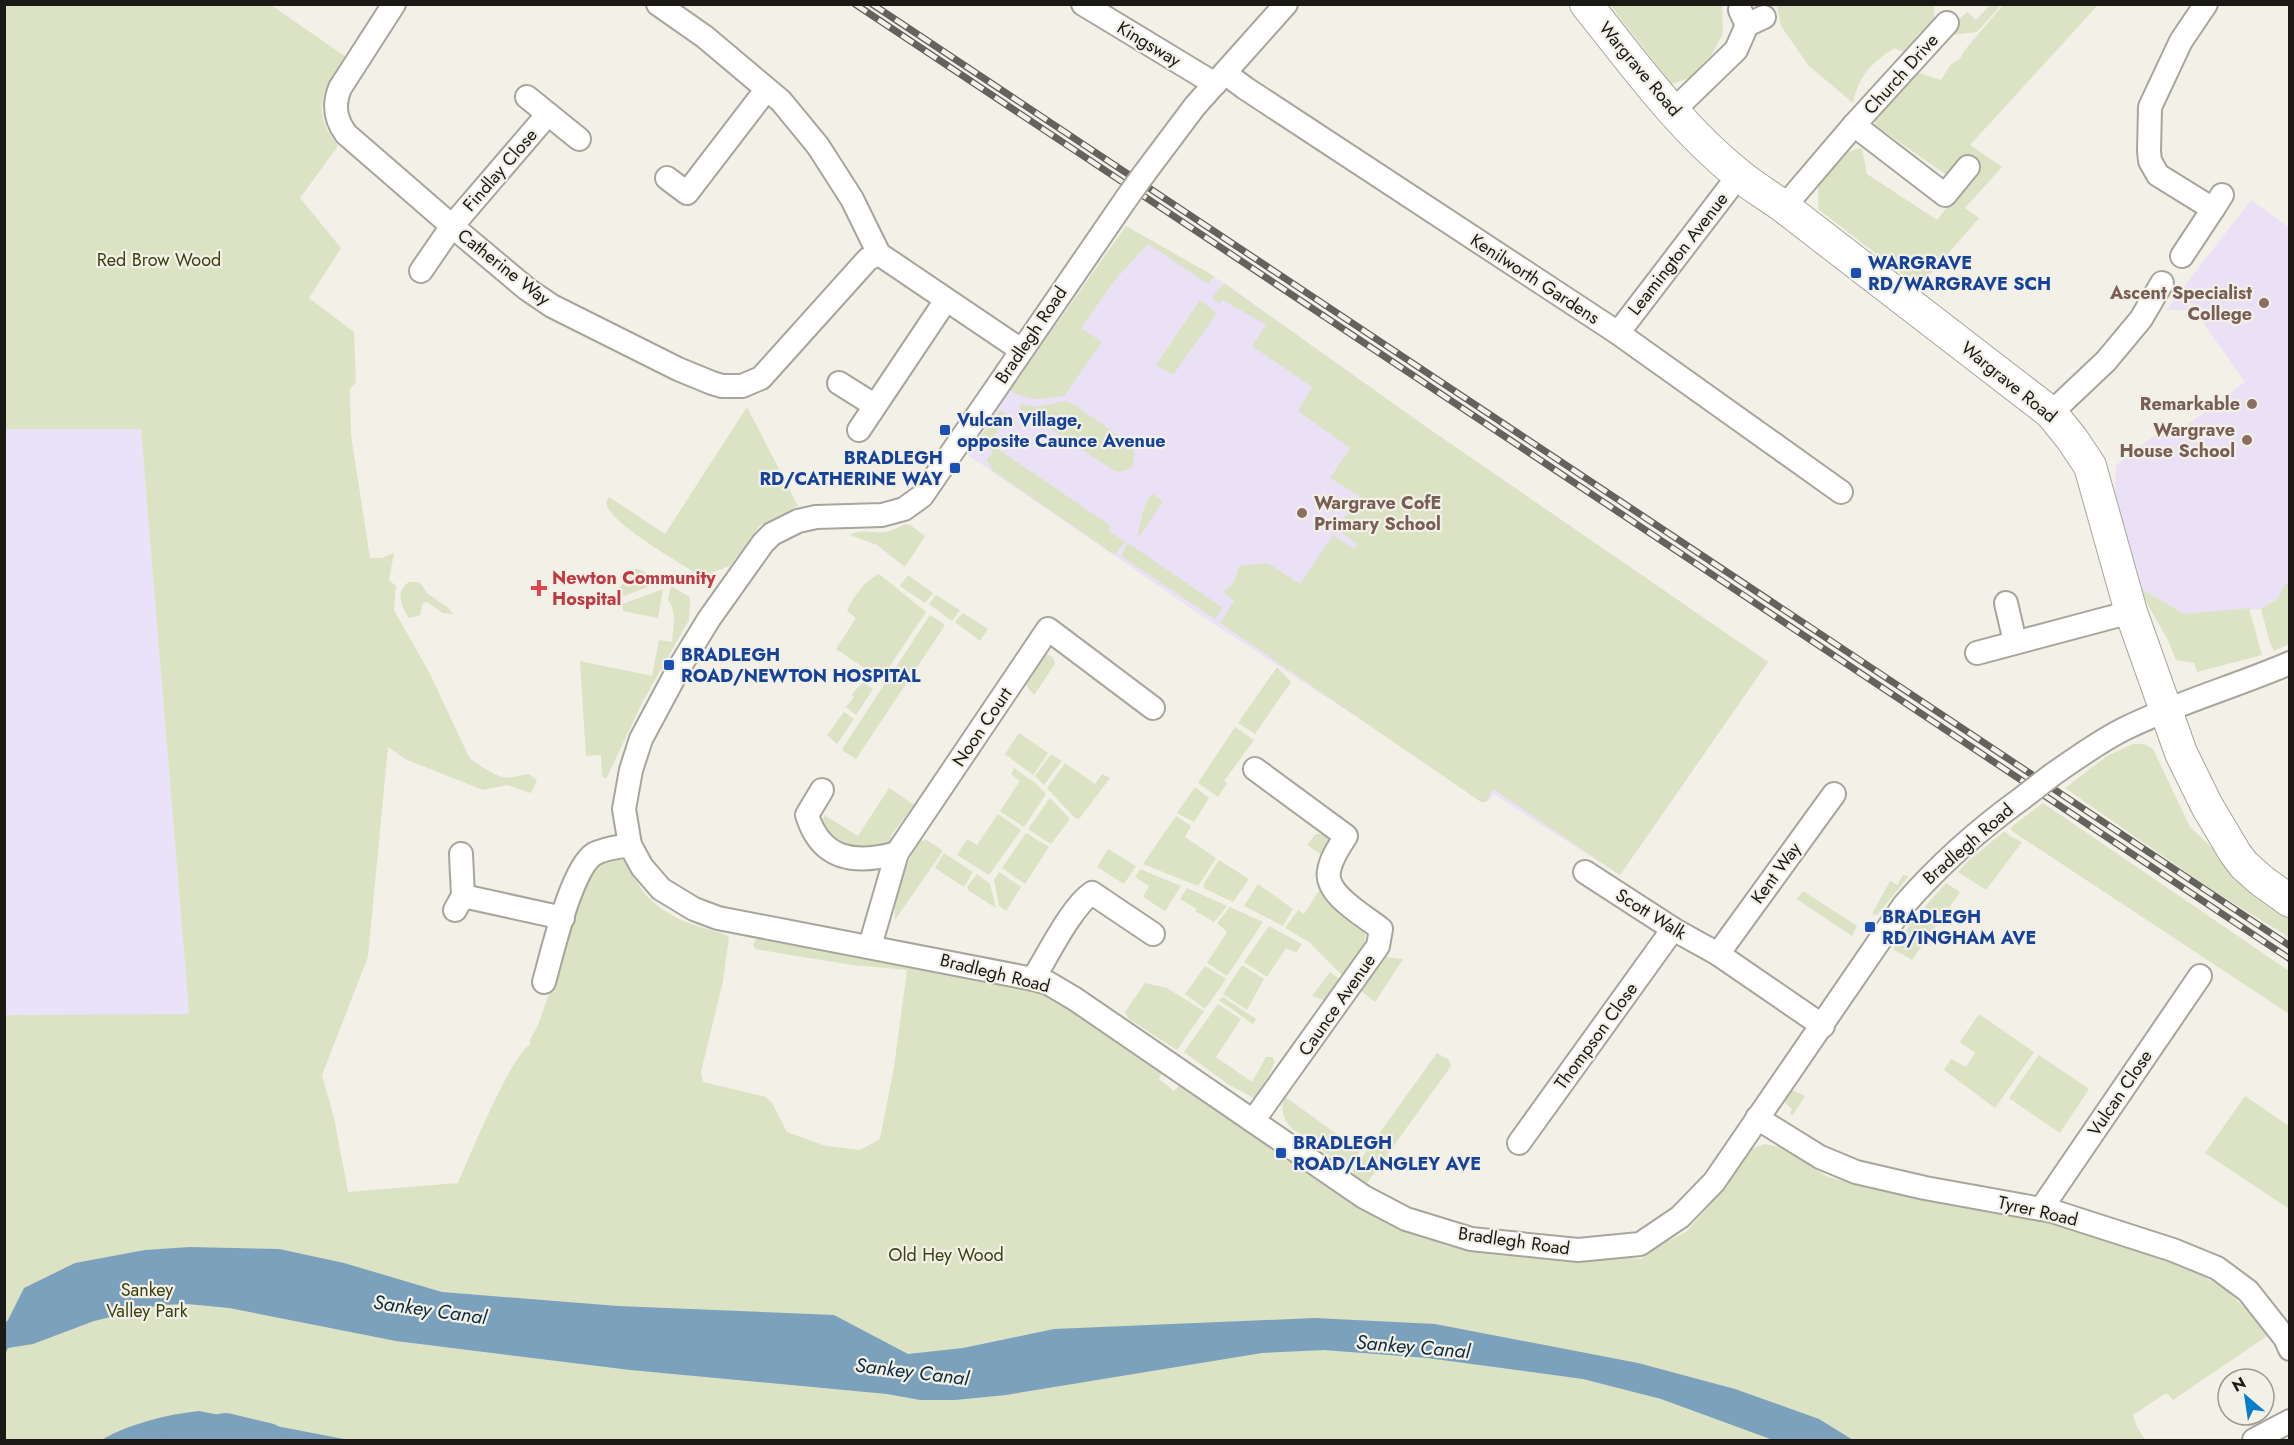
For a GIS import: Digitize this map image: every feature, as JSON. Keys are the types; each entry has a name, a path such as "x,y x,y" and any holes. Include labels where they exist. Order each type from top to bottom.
{"street":[{"name":"Catherine Way","path":"394,4 340,88 336,99 337,117 346,134 527,289 552,306 678,369 712,383 733,387 742,386 761,378 868,259 879,254"},
{"path":"657,4 705,37 781,101 818,146 852,199 879,254 1021,350"},
{"name":"Kingsway","path":"1083,4 1220,79"},
{"name":"Bradlegh Road","path":"1286,4 1176,129 1021,350 930,486 913,504 904,509 882,515 826,516 798,521 780,530 763,543 709,619 679,668 641,739 631,770 624,809 630,845 642,867 661,889 694,909 718,918 870,946 1048,983 1075,999 1364,1197 1406,1219 1471,1239 1578,1250 1640,1244 1680,1216 1714,1182 1904,905 1925,881 1959,849 2052,775 2105,739 2164,711 2289,663"},
{"name":"Wargrave Road","path":"1586,4 1673,111 1703,143 1739,175 1784,207 2051,413 2072,439 2090,466 2131,612 2164,711 2186,764 2206,806 2244,865 2289,901"},
{"path":"2182,256 2217,202 2158,175 2150,161 2150,107 2181,41 2206,4"},
{"path":"1673,111 1736,50 1750,17"},
{"name":"Church Drive","path":"1784,207 1854,125 1947,23"},
{"name":"Kenilworth Gardens","path":"1220,79 1245,88 1618,333 1841,492"},
{"path":"667,178 687,193 766,90"},
{"name":"Findlay Close","path":"527,97 579,139"},
{"name":"Findlay Close","path":"421,271 452,226 548,114"},
{"name":"Church Drive","path":"1854,125 1946,195 1968,167"},
{"name":"Leamington Avenue","path":"1618,333 1739,175"},
{"path":"2051,413 2106,361 2140,319 2162,283"},
{"path":"859,430 946,300"},
{"path":"839,383 874,405"},
{"path":"2006,603 2015,642"},
{"path":"1977,653 2131,612"},
{"name":"Noon Court","path":"870,946 897,853 1048,629 1153,708"},
{"name":"Caunce Avenue","path":"1254,1121 1378,946 1381,929 1338,896 1330,885 1328,873 1332,859 1346,836 1255,770"},
{"path":"822,790 807,815 812,831 822,845 837,854 855,858 882,857 897,853"},
{"name":"Kent Way","path":"1718,954 1834,794"},
{"path":"544,982 581,868 592,855 604,849 630,845"},
{"path":"461,854 459,903 563,918"},
{"name":"Scott Walk","path":"1585,872 1673,929 1718,954 1823,1026"},
{"path":"1033,979 1065,926 1092,893 1153,934"},
{"name":"Thompson Close","path":"1519,1143 1673,929"},
{"name":"Vulcan Close","path":"2041,1209 2200,976"},
{"name":"Tyrer Road","path":"1757,1118 1820,1157 1856,1172 1925,1188 2041,1209 2173,1250 2217,1268 2248,1291 2288,1341"},
{"path":"2254,1440 2289,1421"}],"shaded area":[{"name":"Remarkable","path":"2251,200 2289,227 2289,581 2282,588 2279,598 2261,609 2184,614 2137,586 2114,508 2116,465 2167,426 2183,428 2245,382 2194,310 2166,310"},
{"name":"Wargrave CofE Primary School","path":"1126,226 1224,283 1422,424 1768,662 1620,875 1493,794 1488,802 1217,626 968,455 1005,397"},
{"path":"5,429 141,429 189,1014 5,1015"}],"green space":[{"path":"5,5 271,5 346,57 331,79 322,100 324,122 338,146 300,198 341,248 309,298 354,332 356,382 350,389 351,435 370,558 382,558 394,553 389,580 396,586 394,610 430,674 469,757 480,766 500,776 509,778 529,774 537,780 531,793 507,785 483,790 405,759 388,747 368,957 322,1075 334,1118 348,1192 458,1183 502,1085 522,1052 530,1045 593,869 599,864 618,859 625,862 646,895 664,910 682,920 729,937 723,981 701,1072 703,1082 766,1097 772,1103 787,1132 826,1146 860,1150 880,1139 894,1067 907,970 852,965 755,949 753,944 759,936 1038,991 1051,996 1163,1069 1159,1079 1174,1091 1180,1084 1402,1228 1433,1241 1642,1259 1648,1251 1686,1232 1722,1191 1751,1149 1765,1144 1782,1148 1828,1177 1902,1195 2066,1227 2132,1247 2205,1277 2225,1289 2256,1319 2267,1336 2221,1367 2216,1367 2216,1371 2173,1400 2168,1394 2163,1395 2133,1415 2145,1440 5,1440 4,1015 189,1014 141,429 5,429"},
{"path":"1610,5 1722,5 1723,34 1711,55 1689,78 1672,84"},
{"path":"1777,5 1934,5 1934,26 1926,35 1920,32 1916,37 1920,41 1909,54 1894,48 1879,59 1867,71 1853,103 1808,65 1781,26"},
{"path":"1990,5 2001,5 1977,32 1942,36 1967,12 1976,20"},
{"path":"2003,5 2098,5 1970,145 2002,167 1965,208 1979,218 1919,287 1818,209 1820,179 1827,169 1844,154 1862,149 1867,174 1937,220 1980,165 1966,157 1945,174 1875,125 1876,115 1916,72 1941,80 1951,64 1960,59 1964,51"},
{"path":"1126,226 1214,276 1208,284 1148,244 1115,280 1081,328 1102,342 1064,396 1030,398 1010,390"},
{"name":"Wargrave CofE Primary School","path":"1224,283 1422,424 1768,662 1620,875 1493,789 1486,802 1481,802 1220,623 1234,601 1222,591 1232,584 1239,566 1268,563 1300,584 1333,535 1354,549 1357,544 1337,529 1359,496 1330,478 1350,448 1298,411 1312,387 1252,346 1266,325 1223,300 1219,304 1212,298"},
{"path":"1200,300 1217,313 1173,375 1156,365"},
{"path":"1065,401 1075,405 1130,444 1134,456 1131,468 1120,472 1113,470 1019,408 1022,404 1036,407"},
{"path":"747,407 798,506 759,526 730,566 708,574 707,580 636,535 612,514 606,502 609,497 665,534"},
{"path":"1000,410 1017,422 1010,422 1000,427 989,443 1111,526 1108,530 1125,542 1115,555 992,470 987,459 993,452 978,440"},
{"path":"1153,494 1163,501 1140,536 1137,535 1144,508"},
{"path":"905,524 925,536 905,567 877,545 850,535 858,532 893,530"},
{"path":"1128,543 1223,608 1215,619 1121,556"},
{"path":"636,568 663,581 624,596 619,588"},
{"path":"879,574 926,612 881,679 836,649 856,618 847,611 853,600 864,585"},
{"path":"908,575 933,593 925,603 900,586"},
{"path":"2289,581 2289,644 2274,651 2261,609 2279,598 2282,588"},
{"path":"409,582 421,584 427,593 453,614 443,613 427,602 423,603 420,615 409,618 402,604 401,594"},
{"path":"671,586 690,597 689,620 643,701 606,779 602,776 601,755 586,756 580,661 652,676 659,640 672,642 673,609 668,600"},
{"path":"2137,586 2184,614 2249,608 2262,655 2197,672 2194,663 2176,660 2168,640"},
{"path":"663,589 658,618 623,611 622,604"},
{"path":"936,595 960,610 952,621 929,604"},
{"path":"963,613 988,629 980,641 955,622"},
{"path":"930,615 945,625 856,759 842,750 844,746"},
{"path":"1046,654 1053,657 1055,664 1034,695 1025,680"},
{"path":"1277,667 1291,682 1255,734 1238,723"},
{"path":"863,682 873,689 856,715 846,707 854,697 852,694"},
{"path":"844,712 854,719 837,744 827,735"},
{"path":"1235,727 1254,740 1224,781 1227,783 1218,797 1198,783"},
{"path":"1019,733 1048,753 1033,775 1005,754"},
{"path":"2133,744 2144,744 2153,749 2190,827 2251,885 2289,917 2289,937 2212,890 2065,788 2107,756"},
{"path":"1051,754 1062,761 1044,785 1035,776"},
{"path":"1065,763 1095,784 1102,774 1110,778 1079,819 1075,818 1047,788"},
{"path":"1014,768 1046,794 1024,827 1000,811 1020,781 1011,774"},
{"path":"1195,787 1209,798 1194,822 1177,813"},
{"path":"889,788 914,805 890,837 894,840 875,848 858,849 842,844 825,834 822,822 824,815 858,836"},
{"path":"1050,798 1070,819 1051,844 1028,829"},
{"path":"2043,803 2289,971 2289,1014 2012,831 2010,828"},
{"path":"998,814 1021,830 989,875 957,855 967,839 977,845"},
{"path":"1176,816 1191,826 1185,837 1216,858 1198,886 1143,864"},
{"path":"2005,831 2022,842 1986,890 1958,872 1968,861"},
{"path":"1026,833 1049,847 1025,884 1002,868"},
{"path":"1316,834 1327,834 1331,839 1326,858 1307,845"},
{"path":"925,839 942,852 895,920 898,888 915,849 921,840"},
{"path":"1108,849 1136,866 1124,884 1097,867"},
{"path":"944,853 973,872 964,887 935,868"},
{"path":"1219,860 1249,879 1233,902 1205,889 1203,885"},
{"path":"1140,869 1181,886 1165,911 1143,897 1149,886 1135,877"},
{"path":"999,872 1021,887 1006,911 999,906 994,880"},
{"path":"977,874 990,884 996,908 968,890 967,887"},
{"path":"1903,875 1909,876 1877,915 1872,914 1890,881 1897,885"},
{"path":"1946,883 1960,892 1912,960 1893,949 1915,918"},
{"path":"1258,884 1293,909 1283,926 1244,906"},
{"path":"1187,888 1227,906 1214,922 1180,899"},
{"path":"1324,891 1365,934 1362,952 1343,976 1309,942 1285,928 1298,910 1304,914 1318,892"},
{"path":"1803,891 1857,926 1852,936 1798,900 1797,898"},
{"path":"1230,907 1263,922 1227,976 1207,963 1227,932 1217,923"},
{"path":"1269,926 1302,944 1296,953 1286,948 1267,977 1244,962"},
{"path":"1386,957 1403,959 1375,1002 1360,990 1381,960"},
{"path":"1242,965 1264,979 1247,1010 1223,994"},
{"path":"1205,966 1226,979 1205,1009 1185,994"},
{"path":"1330,972 1342,981 1326,1001 1312,996"},
{"path":"1145,983 1167,988 1204,1011 1177,1050 1129,1019 1125,1012"},
{"path":"1223,997 1256,1019 1253,1024 1219,1000"},
{"path":"1218,1004 1241,1019 1216,1057 1252,1082 1266,1057 1272,1057 1275,1061 1254,1098 1229,1085 1184,1052"},
{"path":"1979,1014 2034,1052 1995,1108 1944,1070 1951,1059 1966,1067 1975,1053 1960,1042"},
{"path":"1437,1053 1449,1060 1451,1066 1367,1183 1354,1174 1353,1170"},
{"path":"2039,1055 2089,1089 2060,1133 2009,1098"},
{"path":"1790,1089 1805,1096 1792,1116 1790,1113 1792,1109 1784,1102"},
{"path":"1284,1096 1360,1151 1348,1169 1290,1127 1283,1112"},
{"path":"2245,1096 2289,1126 2289,1209 2205,1153"}],"water":[{"name":"Sankey Canal","path":"190,1247 279,1249 344,1263 442,1292 618,1306 834,1315 908,1354 963,1348 1054,1329 1315,1318 1435,1324 1638,1363 1735,1389 1819,1419 1853,1440 1773,1440 1661,1399 1583,1379 1427,1358 1324,1350 1262,1353 1006,1395 955,1400 920,1400 887,1394 630,1370 396,1341 229,1308 187,1304 160,1305 94,1321 33,1344 8,1348 5,1354 5,1323 24,1288 75,1263 145,1250"},
{"path":"199,1411 349,1440 193,1440 188,1437 174,1440 101,1440 148,1421"}],"waterway":[{"path":"178,1440 226,1430 268,1440"}],"railway":[{"path":"855,4 2290,959"},
{"path":"872,4 2290,946"}],"place":[{"name":"WARGRAVE RD/WARGRAVE SCH","path":"1856,273"},
{"name":"Ascent Specialist College","path":"2264,303"},
{"name":"Remarkable","path":"2252,404"},
{"name":"Vulcan Village, opposite Caunce Avenue","path":"945,430"},
{"name":"Wargrave House School","path":"2247,440"},
{"name":"BRADLEGH RD/CATHERINE WAY","path":"955,468"},
{"name":"Wargrave CofE Primary School","path":"1302,513"},
{"name":"Newton Community Hospital","path":"539,588"},
{"name":"BRADLEGH ROAD/NEWTON HOSPITAL","path":"669,665"},
{"name":"BRADLEGH RD/INGHAM AVE","path":"1870,927"},
{"name":"BRADLEGH ROAD/LANGLEY AVE","path":"1281,1153"}],"park label":[{"name":"Red Brow Wood","path":"159,260"},
{"name":"Old Hey Wood","path":"946,1255"},
{"name":"Sankey Valley Park","path":"147,1300"}]}
